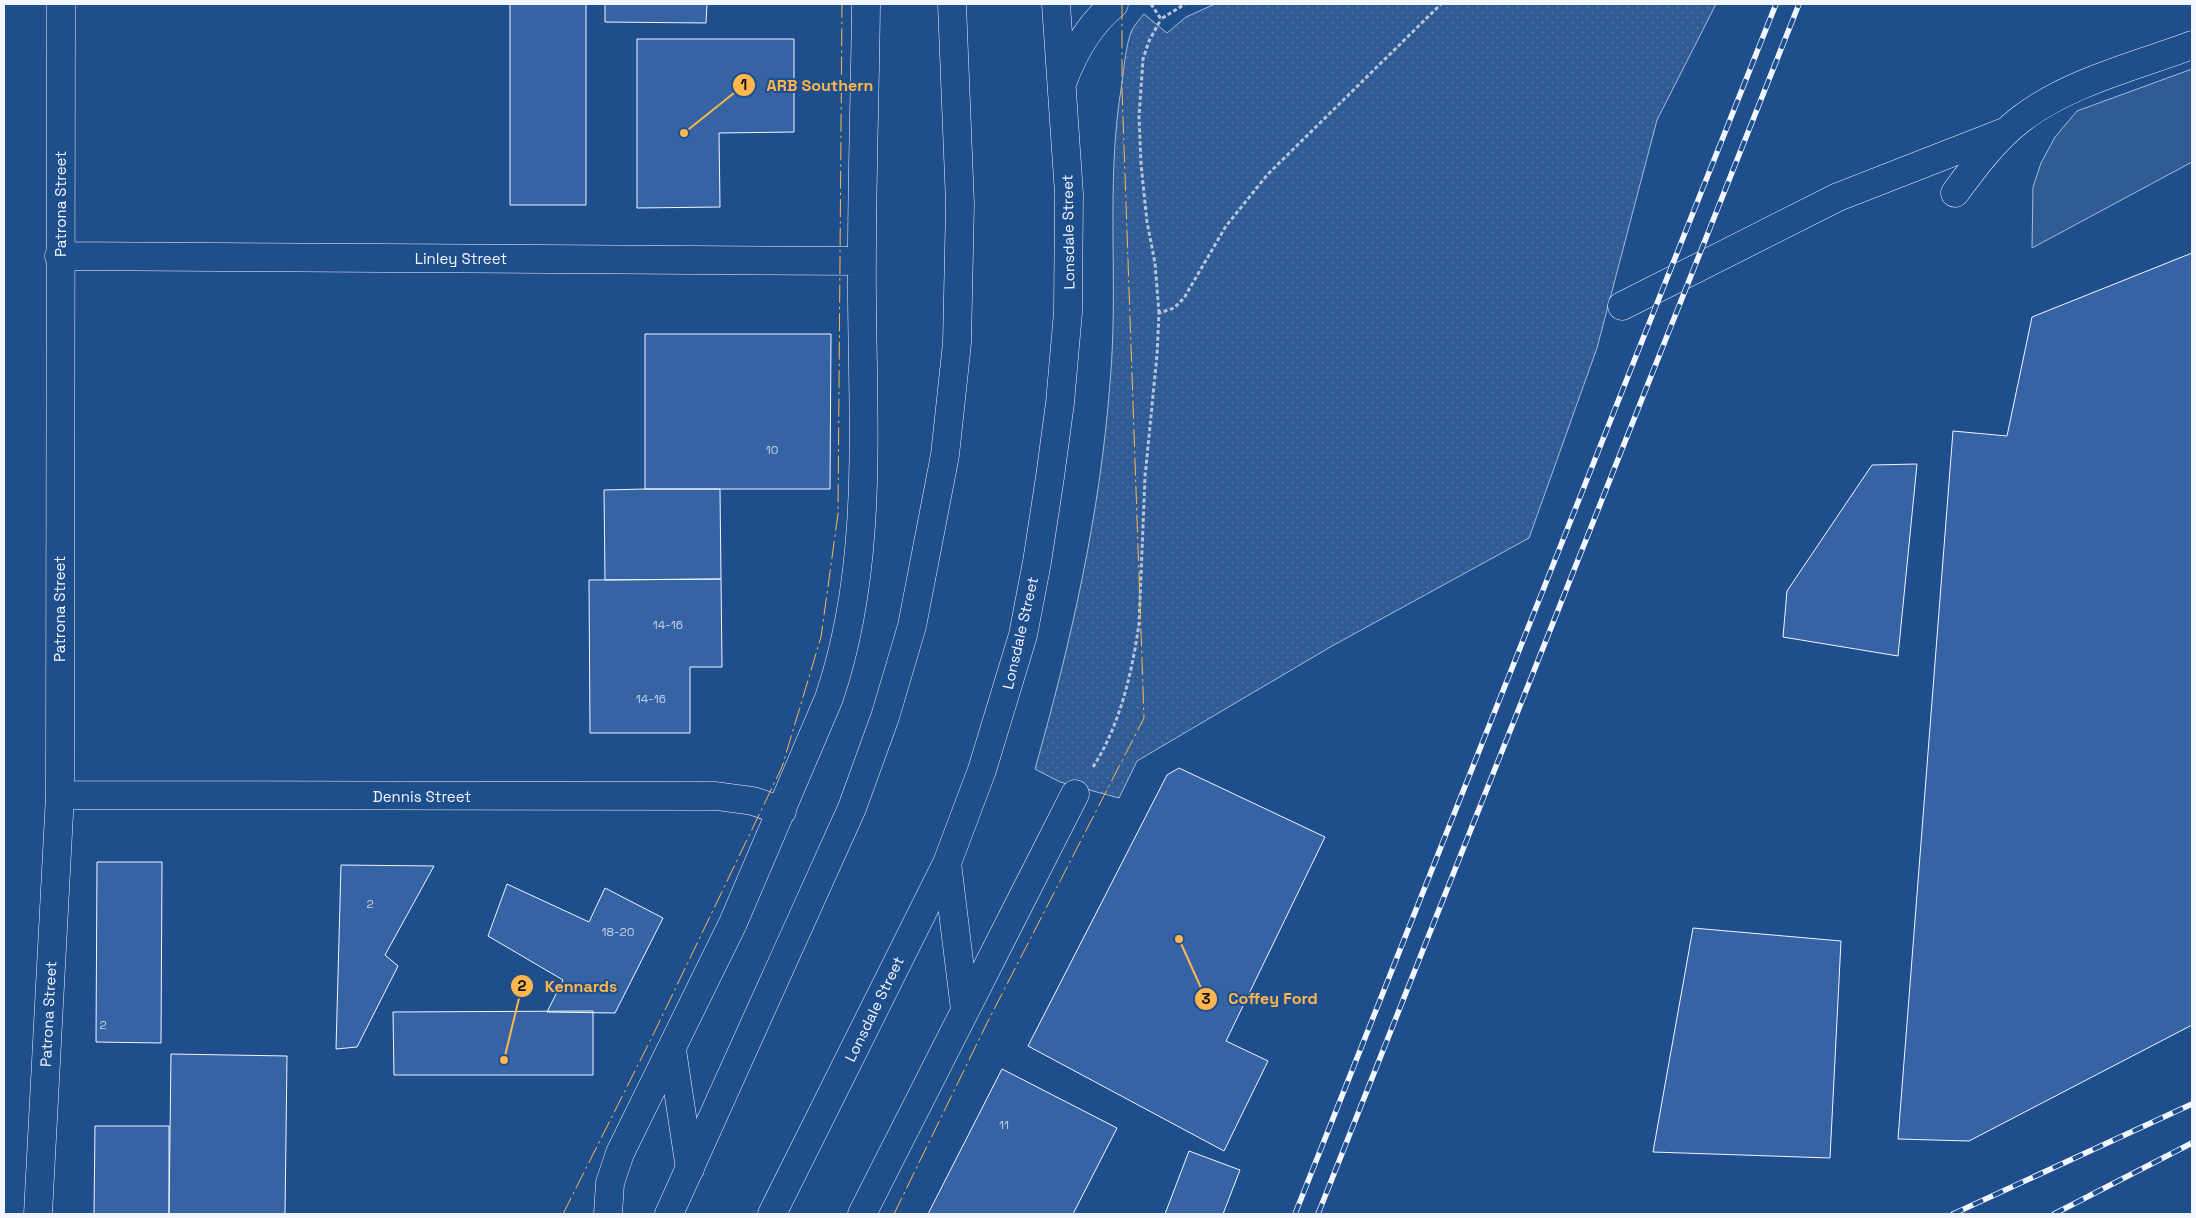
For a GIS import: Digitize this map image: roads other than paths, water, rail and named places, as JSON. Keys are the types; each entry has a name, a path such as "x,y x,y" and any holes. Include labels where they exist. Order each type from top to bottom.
{"main road":[{"name":"Patrona Street","path":"38,1214 60,795 60,4"},
{"path":"608,1214 610,1182 613,1170 733,923 782,811 842,662 858,565 864,483 862,261 866,4"},
{"path":"669,1214 852,808 885,717 912,626 945,455 957,343 960,204 952,4"},
{"name":"Lonsdale Street","path":"772,1214 947,863 982,770 1020,643 1037,562 1049,486 1060,404 1068,312 1069,194 1056,4"},
{"path":"1061,85 1082,41 1093,25 1114,4"},
{"path":"1955,193 1974,167 2007,131 2019,120 2051,99 2080,86 2192,45"},
{"path":"1622,306 1838,197 2007,131"},
{"name":"Linley Street","path":"59,256 862,261"},
{"path":"862,1214 1075,794"},
{"name":"Dennis Street","path":"60,795 716,796 753,801 782,811"},
{"path":"947,863 965,1010"},
{"path":"672,1050 690,1169"}],"railway":[{"path":"1295,1214 1776,4"},
{"path":"1318,1214 1799,4"},
{"path":"1953,1214 2192,1104"},
{"path":"2054,1214 2192,1143"}],"place":[{"name":"ARB Southern","path":"684,133"},
{"name":"Coffey Ford","path":"1179,939"},
{"name":"Kennards","path":"504,1060"}]}
